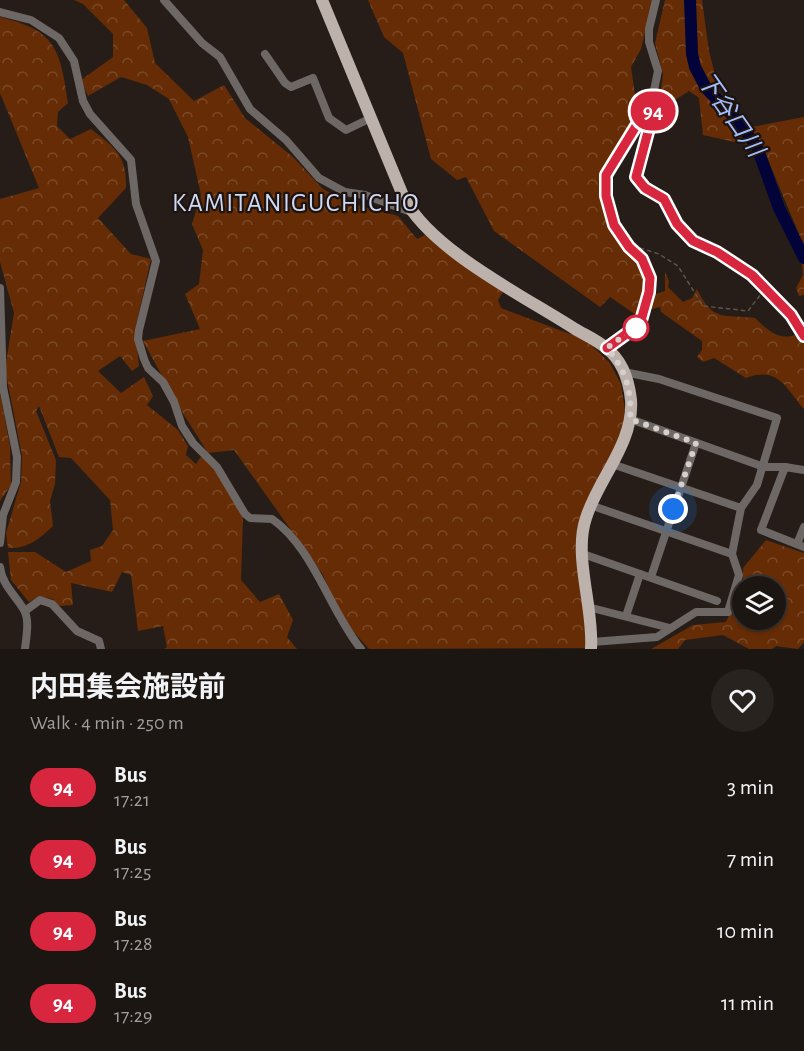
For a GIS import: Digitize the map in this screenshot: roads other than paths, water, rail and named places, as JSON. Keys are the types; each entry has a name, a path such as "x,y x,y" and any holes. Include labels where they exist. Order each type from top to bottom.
{"main road":[{"path":"322,0 411,212 440,241 607,348 624,372 629,387 630,419 612,464 590,505 585,520 583,554 592,646"}],"street":[{"path":"164,0 202,43 220,57 250,109 286,140 319,178 345,192 365,195 411,212"},
{"path":"656,0 649,29 649,42 658,70 652,100 652,117 636,177 645,188 664,199 677,224 693,241 717,252 752,275 791,315 804,336"},
{"path":"0,12 30,20 59,38 74,61 83,101 90,114 131,160 136,204 156,261 138,339 148,368 163,382 174,402 182,426 193,443 217,467 245,514 250,518 272,519 296,544 317,576 346,631 361,649"},
{"path":"265,54 285,83 291,87 313,78 330,118 346,129 371,118"},
{"path":"607,348 640,324 649,292 650,278 642,259 628,245 614,225 609,211 606,175 652,100"},
{"path":"0,288 3,314 0,365 17,457 16,482 3,515 0,543"},
{"path":"592,646 657,637 696,612 728,612 739,575 732,554 741,508 757,485 777,418 659,379 624,372"},
{"path":"630,419 764,467 804,470"},
{"path":"651,578 696,443"},
{"path":"612,464 741,508"},
{"path":"785,467 761,530 801,545 804,527"},
{"path":"590,505 732,554"},
{"path":"583,554 717,601"},
{"path":"0,567 4,582 25,611 27,632 25,649"},
{"path":"626,616 640,574"},
{"path":"25,611 40,600 52,604 77,631 99,641 101,649"},
{"path":"588,607 670,628"}],"waterway":[{"name":"下谷口川","path":"690,0 692,54 695,67 706,88 736,119 757,147 779,208 804,258"}],"district":[{"name":"KAMITANIGUCHICHO","path":"296,203"}]}
